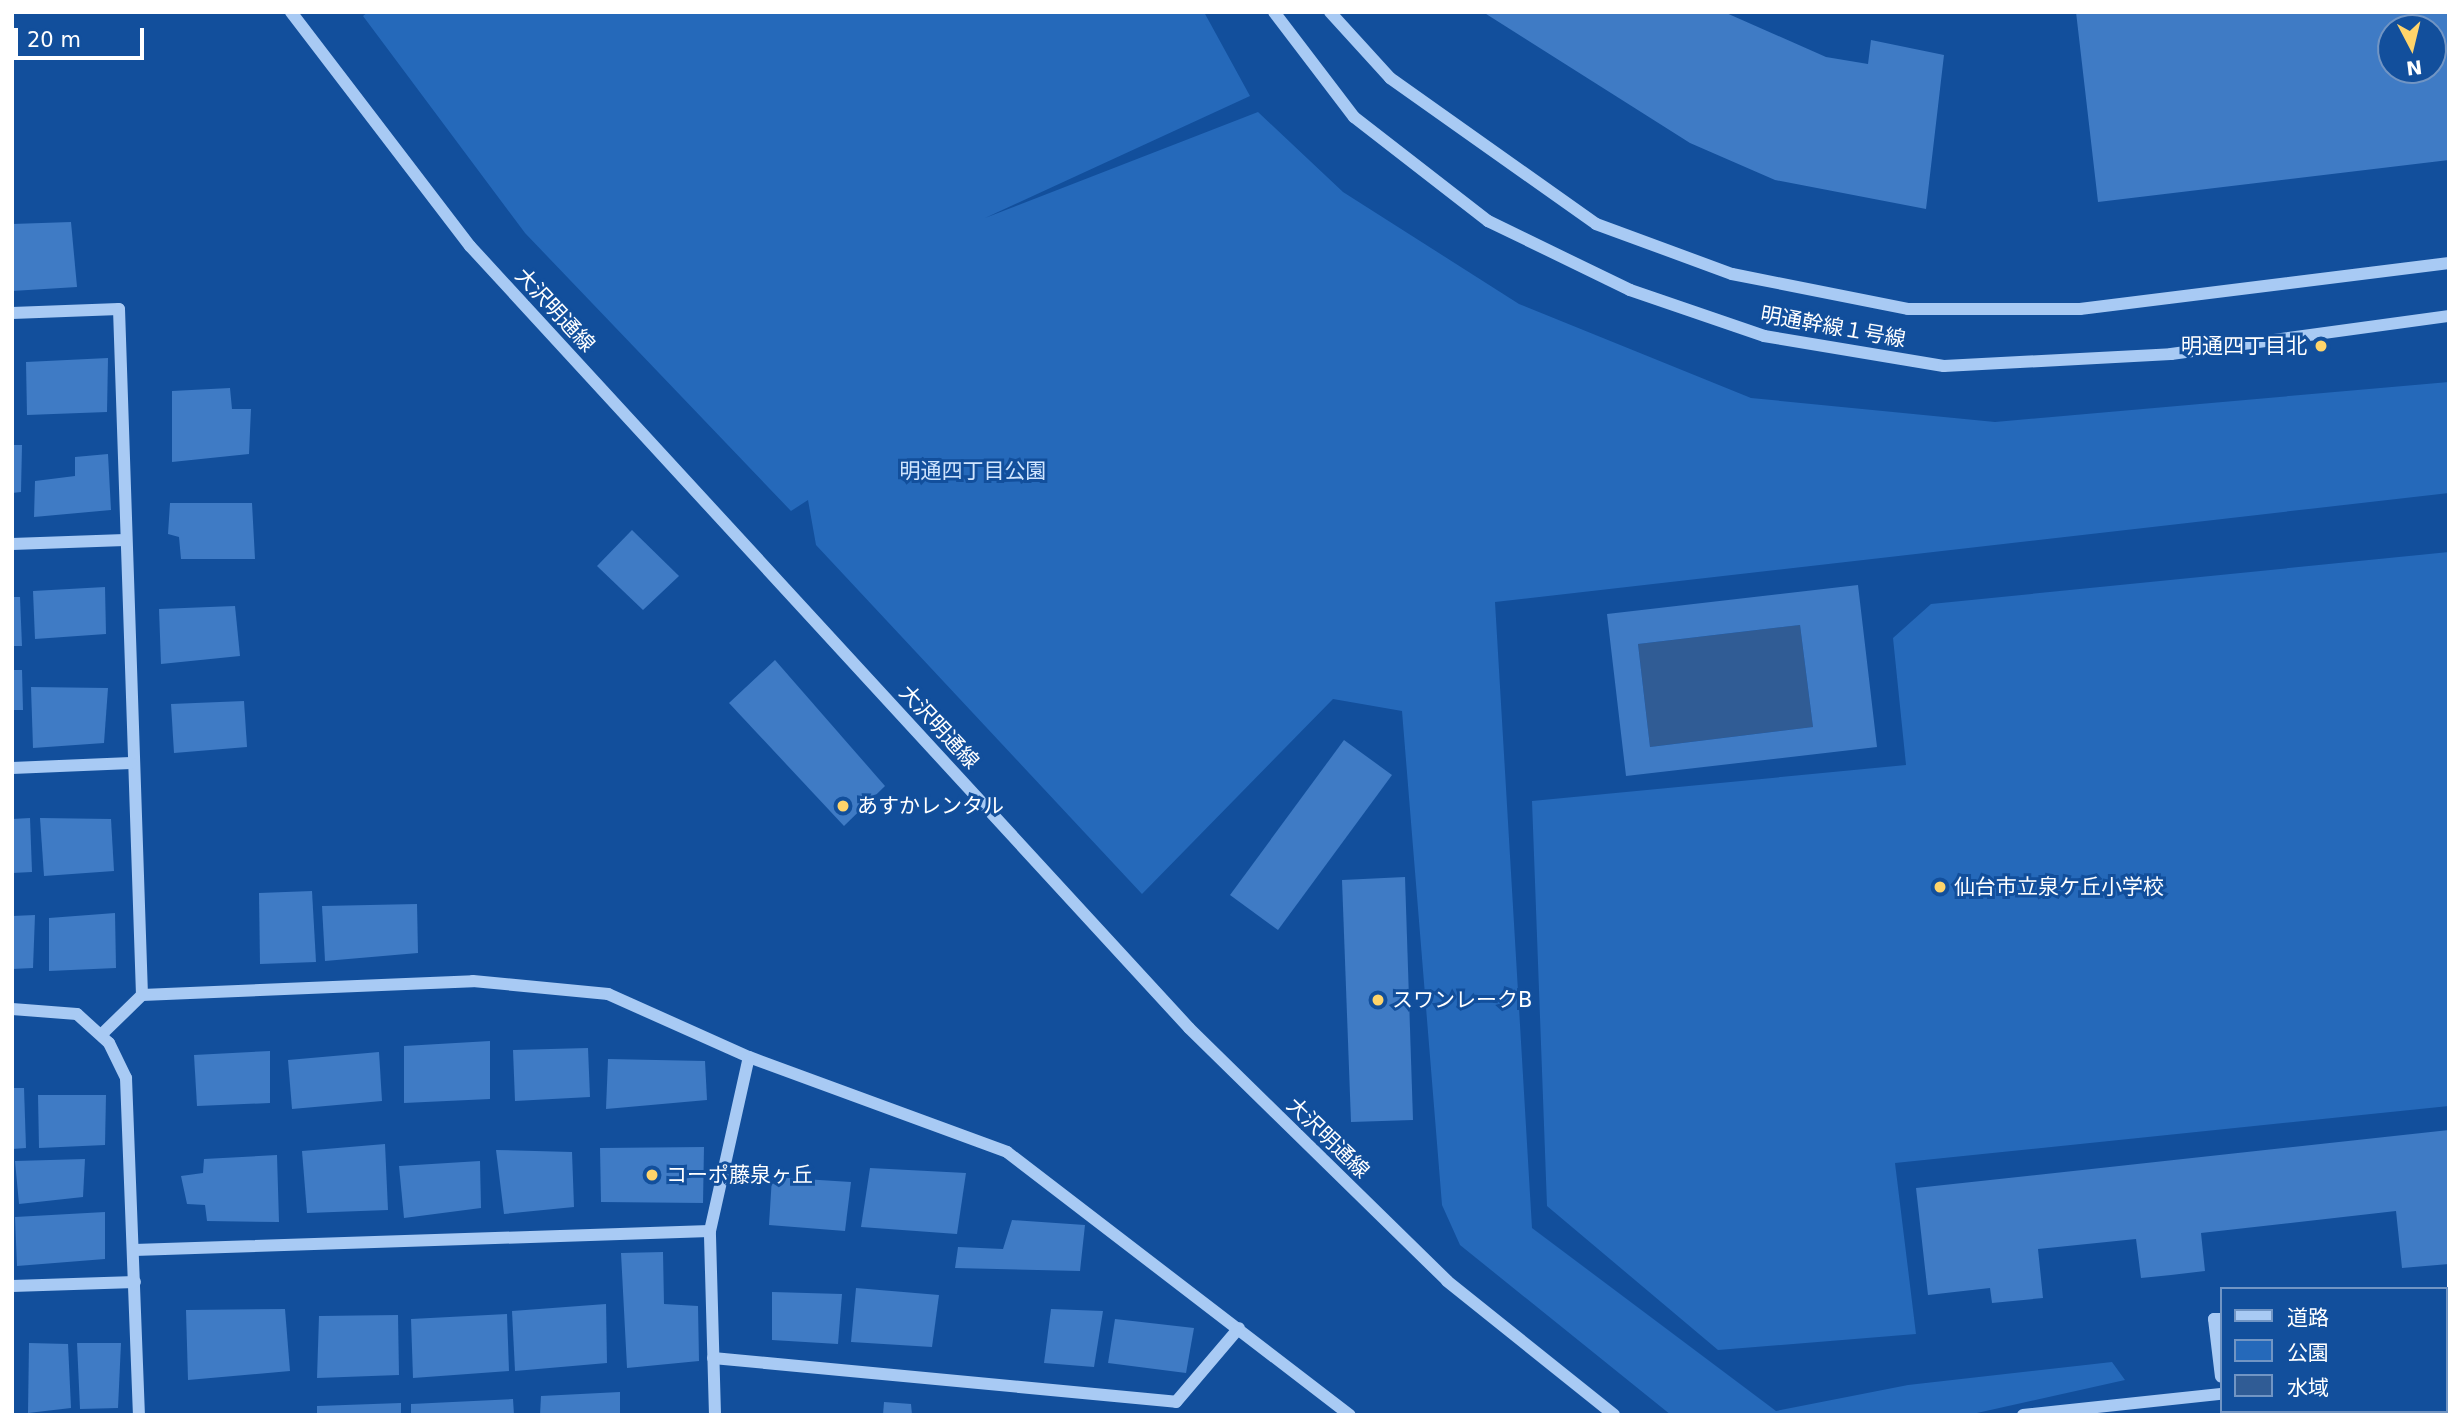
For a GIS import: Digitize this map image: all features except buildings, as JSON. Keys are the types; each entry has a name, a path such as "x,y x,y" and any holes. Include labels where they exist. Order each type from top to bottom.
{"street":[{"name":"大沢明通線","path":"290,12 470,246 1189,1028 1447,1281 1614,1415"},
{"name":"明通幹線１号線","path":"1274,12 1354,117 1488,220 1630,290 1764,336 1944,366 2171,354 2449,316"},
{"path":"1330,12 1390,78 1596,224 1732,274 1908,309 2080,309 2449,263"},
{"path":"12,313 119,309 131,763 142,995"},
{"path":"12,544 125,540"},
{"path":"12,768 131,763"},
{"path":"101,1035 142,995 473,981 608,994 749,1057 1007,1152 1350,1415"},
{"path":"12,1009 77,1014 101,1035 125,1078 139,1415"},
{"path":"715,1415 710,1231 749,1057"},
{"path":"134,1250 710,1231"},
{"path":"12,1286 135,1282"},
{"path":"2220,1319 2214,1320 2220,1369"},
{"path":"713,1358 1176,1402 1239,1328"},
{"path":"2023,1415 2220,1394"}],"green space":[{"name":"明通四丁目公園","path":"368,12 1204,12 1250,96 985,218 1258,112 1343,192 1519,304 1751,398 1995,422 2449,382 2449,493 1495,602 1532,1228 1776,1411 1908,1385 2112,1362 2125,1380 1968,1415 1671,1415 1460,1245 1442,1205 1402,711 1333,699 1142,894 816,545 808,500 791,511 525,233 363,16"},
{"path":"2449,552 2449,1106 1895,1163 1916,1334 1718,1350 1547,1206 1532,801 1906,765 1893,638 1931,604"}],"water":[{"path":"1800,625 1813,727 1650,747 1638,644"}],"place":[{"name":"明通四丁目北","path":"2321,346"},
{"name":"あすかレンタル","path":"843,806"},
{"name":"仙台市立泉ケ丘小学校","path":"1940,887"},
{"name":"スワンレークB","path":"1378,1000"},
{"name":"コーポ藤泉ヶ丘","path":"652,1175"}]}
